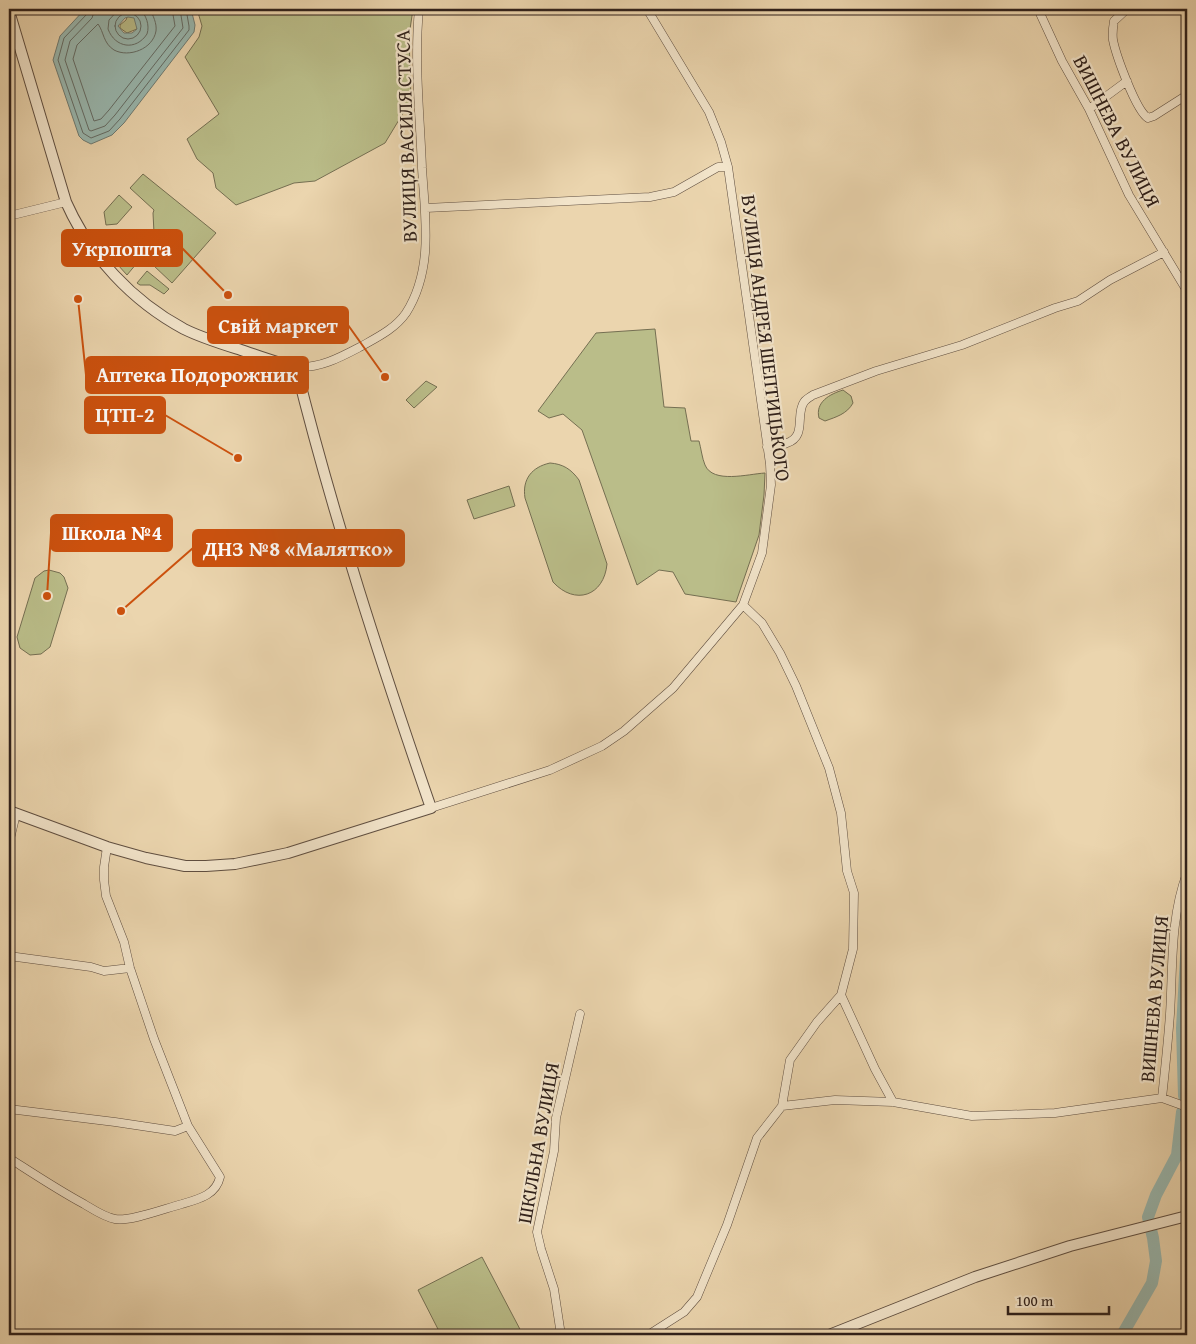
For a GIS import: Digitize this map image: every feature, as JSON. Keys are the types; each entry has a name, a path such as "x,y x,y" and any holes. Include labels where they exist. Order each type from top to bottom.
{"street":[{"name":"ВУЛИЦЯ ВАСИЛЯ СТУСА","path":"296,367 311,367 349,353 383,334 405,314 413,298 426,252 426,208 416,56 419,9"},
{"name":"ВУЛИЦЯ АНДРЕЯ ШЕПТИЦЬКОГО","path":"431,808 550,770 602,746 624,732 673,688 743,605 762,553 771,485 770,464 728,166 709,112 647,9"},
{"name":"ВИШНЕВА ВУЛИЦЯ","path":"1038,9 1062,61 1089,109 1129,195 1187,291"},
{"path":"1127,9 1114,20 1112,27 1115,48 1140,110 1148,118 1187,95"},
{"path":"9,11 66,202 84,238 130,291 184,329 208,339 296,367 318,453 342,532 386,675 431,808 288,852 235,864 185,866 146,858 107,847 13,815 9,843"},
{"path":"1089,109 1127,81"},
{"path":"426,208 650,197 674,192 718,167 728,166"},
{"path":"9,216 66,202"},
{"path":"767,447 786,444 796,436 799,431 804,401 813,395 876,371 962,345 1054,308 1078,301 1110,280 1164,252"},
{"path":"648,1335 684,1312 697,1297 728,1225 757,1138 782,1106 790,1060 817,1022 841,995 853,949 854,894 847,871 841,813 829,768 796,686 780,653 762,622 743,605"},
{"path":"9,1158 58,1190 105,1216 116,1219 129,1218 205,1197 216,1188 220,1177 188,1126 154,1039 130,968 124,942 106,896 104,867 107,847"},
{"name":"ВИШНЕВА ВУЛИЦЯ","path":"1162,1098 1170,1014 1173,931 1187,873"},
{"path":"9,956 90,967 104,971 130,968"},
{"path":"841,995 874,1069 893,1102"},
{"name":"ШКІЛЬНА ВУЛИЦЯ","path":"561,1335 554,1289 537,1232 554,1151 556,1118 580,1014"},
{"path":"782,1106 835,1100 893,1102 972,1116 1055,1113 1162,1098 1187,1107"},
{"path":"9,1109 175,1131 188,1126"},
{"path":"829,1335 975,1277 1070,1246 1187,1216"}],"green space":[{"path":"197,9 413,9 409,36 411,100 385,143 315,181 294,183 236,205 216,188 213,173 197,159 187,139 219,114 185,57 199,37 202,26"},
{"path":"128,15 131,15 139,23 137,29 127,33 120,28 120,25 126,20"},
{"path":"143,174 216,233 172,283 153,265 159,256 155,253 154,210 130,188"},
{"path":"119,195 132,207 117,224 106,225 104,212"},
{"path":"110,249 121,250 137,263 127,275 108,254"},
{"path":"147,271 169,289 164,294 150,285 140,285 137,283"},
{"path":"655,329 664,407 685,408 691,441 699,441 705,465 709,471 723,476 765,473 759,535 736,602 685,594 673,572 659,570 637,585 582,430 563,414 549,418 538,411 596,333"},
{"path":"426,381 437,387 414,408 406,400"},
{"path":"843,390 851,396 853,403 851,407 841,415 825,421 819,418 818,412 821,403 829,396"},
{"path":"550,463 566,468 579,480 607,564 605,575 600,584 587,594 570,594 553,582 525,498 525,485 530,475 538,467"},
{"path":"509,486 515,506 474,519 467,500"},
{"path":"49,570 60,573 64,577 68,588 50,647 41,654 30,655 20,648 17,637 35,578 44,571"},
{"path":"482,1257 523,1335 441,1335 418,1290"}],"water":[{"path":"85,9 191,9 195,25 194,32 124,123 112,135 91,144 79,136 53,60 60,36","holes":["125,18 134,18 137,29 132,33 124,33 118,26"]}],"waterway":[{"path":"1184,1096 1182,1028 1187,939"},
{"path":"1122,1335 1152,1283 1156,1261 1148,1217 1156,1195 1177,1155 1182,1112"}],"place":[{"name":"Укрпошта","path":"228,295"},
{"name":"Аптека Подорожник","path":"78,299"},
{"name":"Свiй маркет","path":"385,377"},
{"name":"ЦТП-2","path":"238,458"},
{"name":"Школа №4","path":"47,596"},
{"name":"ДНЗ №8 «Малятко»","path":"121,611"}]}
